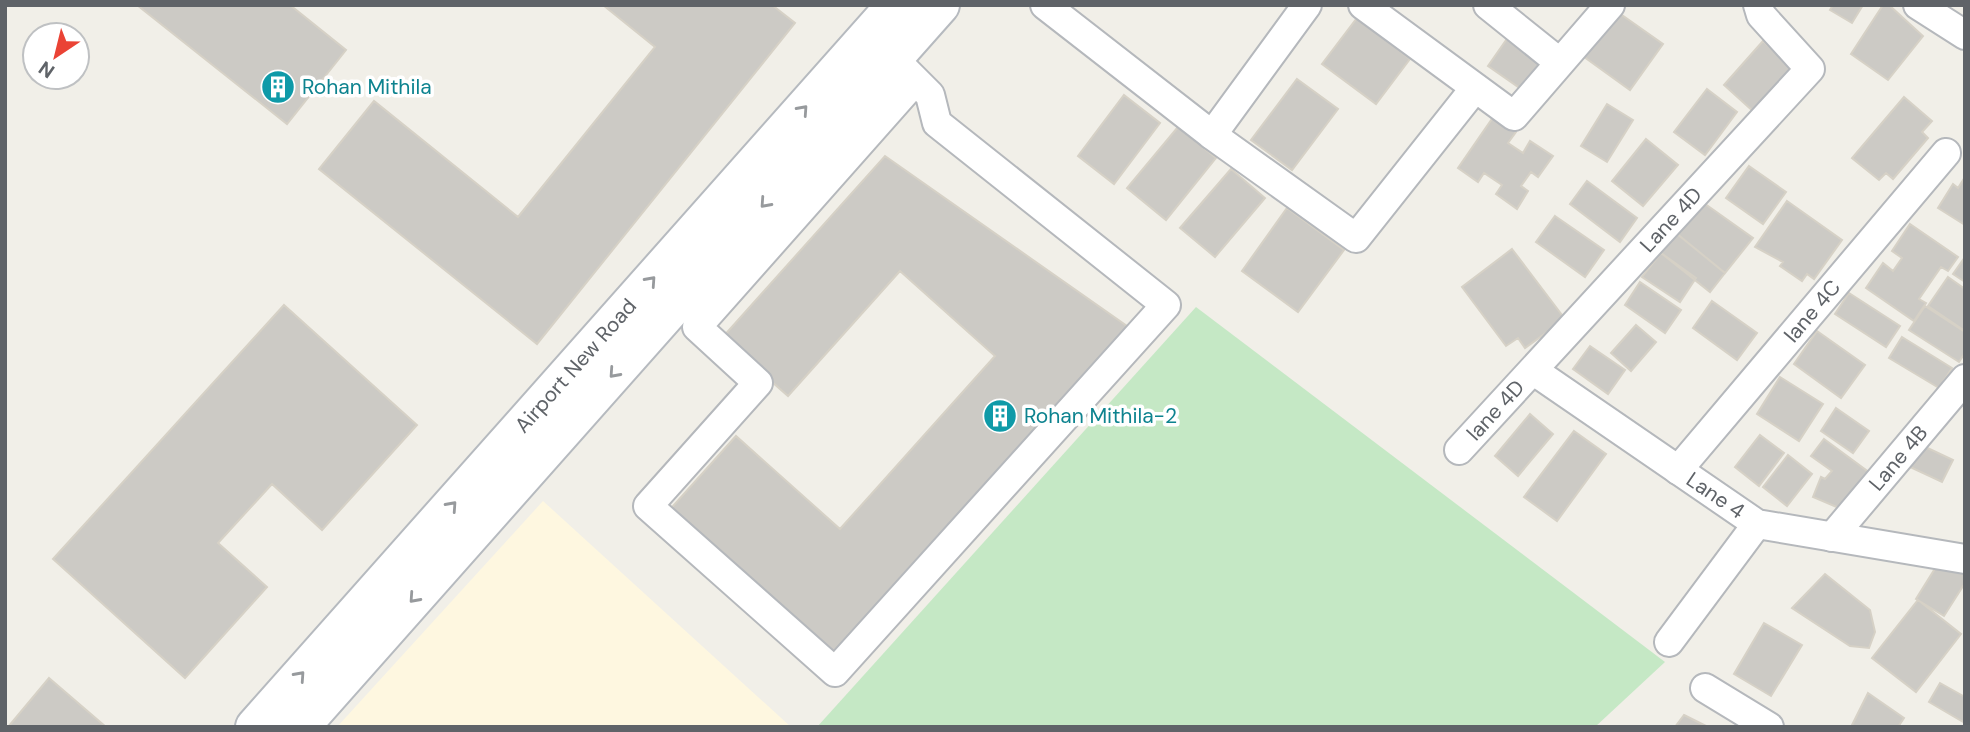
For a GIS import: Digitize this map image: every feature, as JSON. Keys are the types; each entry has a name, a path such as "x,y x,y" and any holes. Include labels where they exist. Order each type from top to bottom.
{"main road":[{"name":"Airport New Road","path":"255,727 896,5"},
{"name":"Airport New Road","path":"300,727 904,70 940,5"}],"street":[{"path":"1045,5 1212,135 1356,238 1475,88"},
{"path":"1212,135 1307,5"},
{"path":"1363,5 1514,116 1611,5"},
{"path":"1488,5 1559,62"},
{"name":"Lane 4D","path":"1534,371 1811,69 1762,9"},
{"path":"1934,10 1965,35"},
{"path":"904,70 930,95 937,123 1166,305 835,672 648,506 758,383 697,327 904,70"},
{"name":"lane 4C","path":"1678,470 1946,153"},
{"name":"lane 4D","path":"1459,450 1534,371"},
{"name":"Lane 4","path":"1534,371 1757,524 1965,559"},
{"name":"Lane 4B","path":"1832,537 1965,379"},
{"path":"1669,642 1757,524"},
{"path":"1705,688 1769,727"}],"shaded area":[{"path":"543,501 791,727 337,727"}],"green space":[{"path":"1196,307 1665,662 1595,727 817,727"}],"building":[{"name":"Rohan Mithila","path":"137,5 290,5 346,50 287,124"},
{"path":"603,5 772,5 795,23 537,344 319,169 374,101 518,217 655,47"},
{"path":"1833,5 1863,5 1852,23 1830,10"},
{"path":"1883,5 1889,5 1923,36 1888,80 1851,54"},
{"path":"1612,8 1663,44 1630,90 1580,54"},
{"path":"1357,18 1410,59 1376,104 1322,64"},
{"path":"1509,36 1545,61 1524,91 1488,66"},
{"path":"1763,41 1793,68 1754,112 1724,85"},
{"path":"1297,79 1338,109 1292,170 1251,140"},
{"path":"1707,89 1737,112 1705,155 1674,132"},
{"path":"1124,95 1160,123 1114,184 1078,156"},
{"path":"1904,97 1932,121 1922,132 1928,138 1893,179 1886,173 1879,180 1852,158"},
{"path":"1607,104 1633,120 1607,162 1581,146"},
{"path":"1494,116 1516,132 1508,143 1523,153 1530,141 1553,156 1538,177 1531,172 1521,186 1528,191 1517,209 1496,194 1502,185 1484,173 1478,182 1458,168"},
{"path":"1178,127 1216,158 1166,220 1127,188"},
{"path":"1646,139 1678,165 1643,206 1612,181"},
{"name":"Rohan Mithila-2","path":"885,156 1134,331 843,663 665,515 736,436 840,529 995,356 900,271 788,396 722,338"},
{"path":"1749,166 1786,192 1763,224 1726,198"},
{"path":"1231,169 1265,198 1215,257 1180,228"},
{"path":"1965,177 1965,225 1938,208 1953,184 1958,188"},
{"path":"1587,181 1637,218 1620,242 1570,204"},
{"path":"1701,201 1753,238 1725,273 1676,233"},
{"path":"1787,201 1842,240 1814,279 1807,274 1802,281 1780,266 1783,262 1755,247"},
{"path":"1287,208 1344,250 1298,312 1242,271"},
{"path":"1555,216 1604,250 1585,277 1536,242"},
{"path":"1910,224 1958,257 1948,271 1941,267 1919,299 1926,303 1914,321 1866,288 1883,263 1893,271 1902,258 1892,251"},
{"path":"1676,233 1725,273 1710,292 1661,253"},
{"path":"1512,249 1565,319 1525,348 1518,338 1506,346 1462,287"},
{"path":"1661,253 1696,278 1680,302 1642,277"},
{"path":"1965,257 1965,282 1953,274"},
{"path":"1948,277 1965,289 1965,331 1928,306"},
{"path":"1640,282 1681,310 1665,333 1625,305"},
{"path":"1849,293 1900,326 1886,347 1835,314"},
{"path":"1712,301 1757,333 1737,360 1693,328"},
{"path":"284,305 417,425 322,530 272,484 218,543 267,587 185,678 53,559"},
{"path":"1925,306 1965,332 1965,353 1959,362 1909,330"},
{"path":"1636,325 1656,342 1631,371 1611,353"},
{"path":"1817,331 1865,365 1841,398 1794,364"},
{"path":"1902,337 1952,368 1939,388 1889,358"},
{"path":"1590,346 1625,370 1608,394 1573,369"},
{"path":"1780,377 1823,404 1799,441 1757,414"},
{"path":"1836,408 1869,431 1853,453 1821,431"},
{"path":"1530,414 1553,434 1518,476 1495,456"},
{"path":"1574,431 1606,454 1557,521 1524,497"},
{"path":"1760,435 1784,453 1759,486 1735,467"},
{"path":"1824,439 1870,473 1839,508 1813,497 1821,477 1825,479 1832,471 1811,456"},
{"path":"1919,444 1953,460 1942,482 1908,466"},
{"path":"1788,455 1812,474 1787,506 1763,487"},
{"path":"1941,559 1965,575 1965,583 1944,616 1916,599"},
{"path":"1825,574 1870,610 1875,632 1869,648 1850,646 1792,608"},
{"path":"1918,600 1961,634 1916,692 1872,658"},
{"path":"1764,623 1802,645 1771,696 1734,674"},
{"path":"49,678 106,727 8,727"},
{"path":"1940,683 1965,697 1965,723 1929,702"},
{"path":"1868,693 1904,718 1898,727 1851,727"},
{"path":"1684,715 1708,727 1675,727"}],"place":[{"name":"Rohan Mithila","path":"278,87"},
{"name":"Rohan Mithila-2","path":"1000,416"}]}
